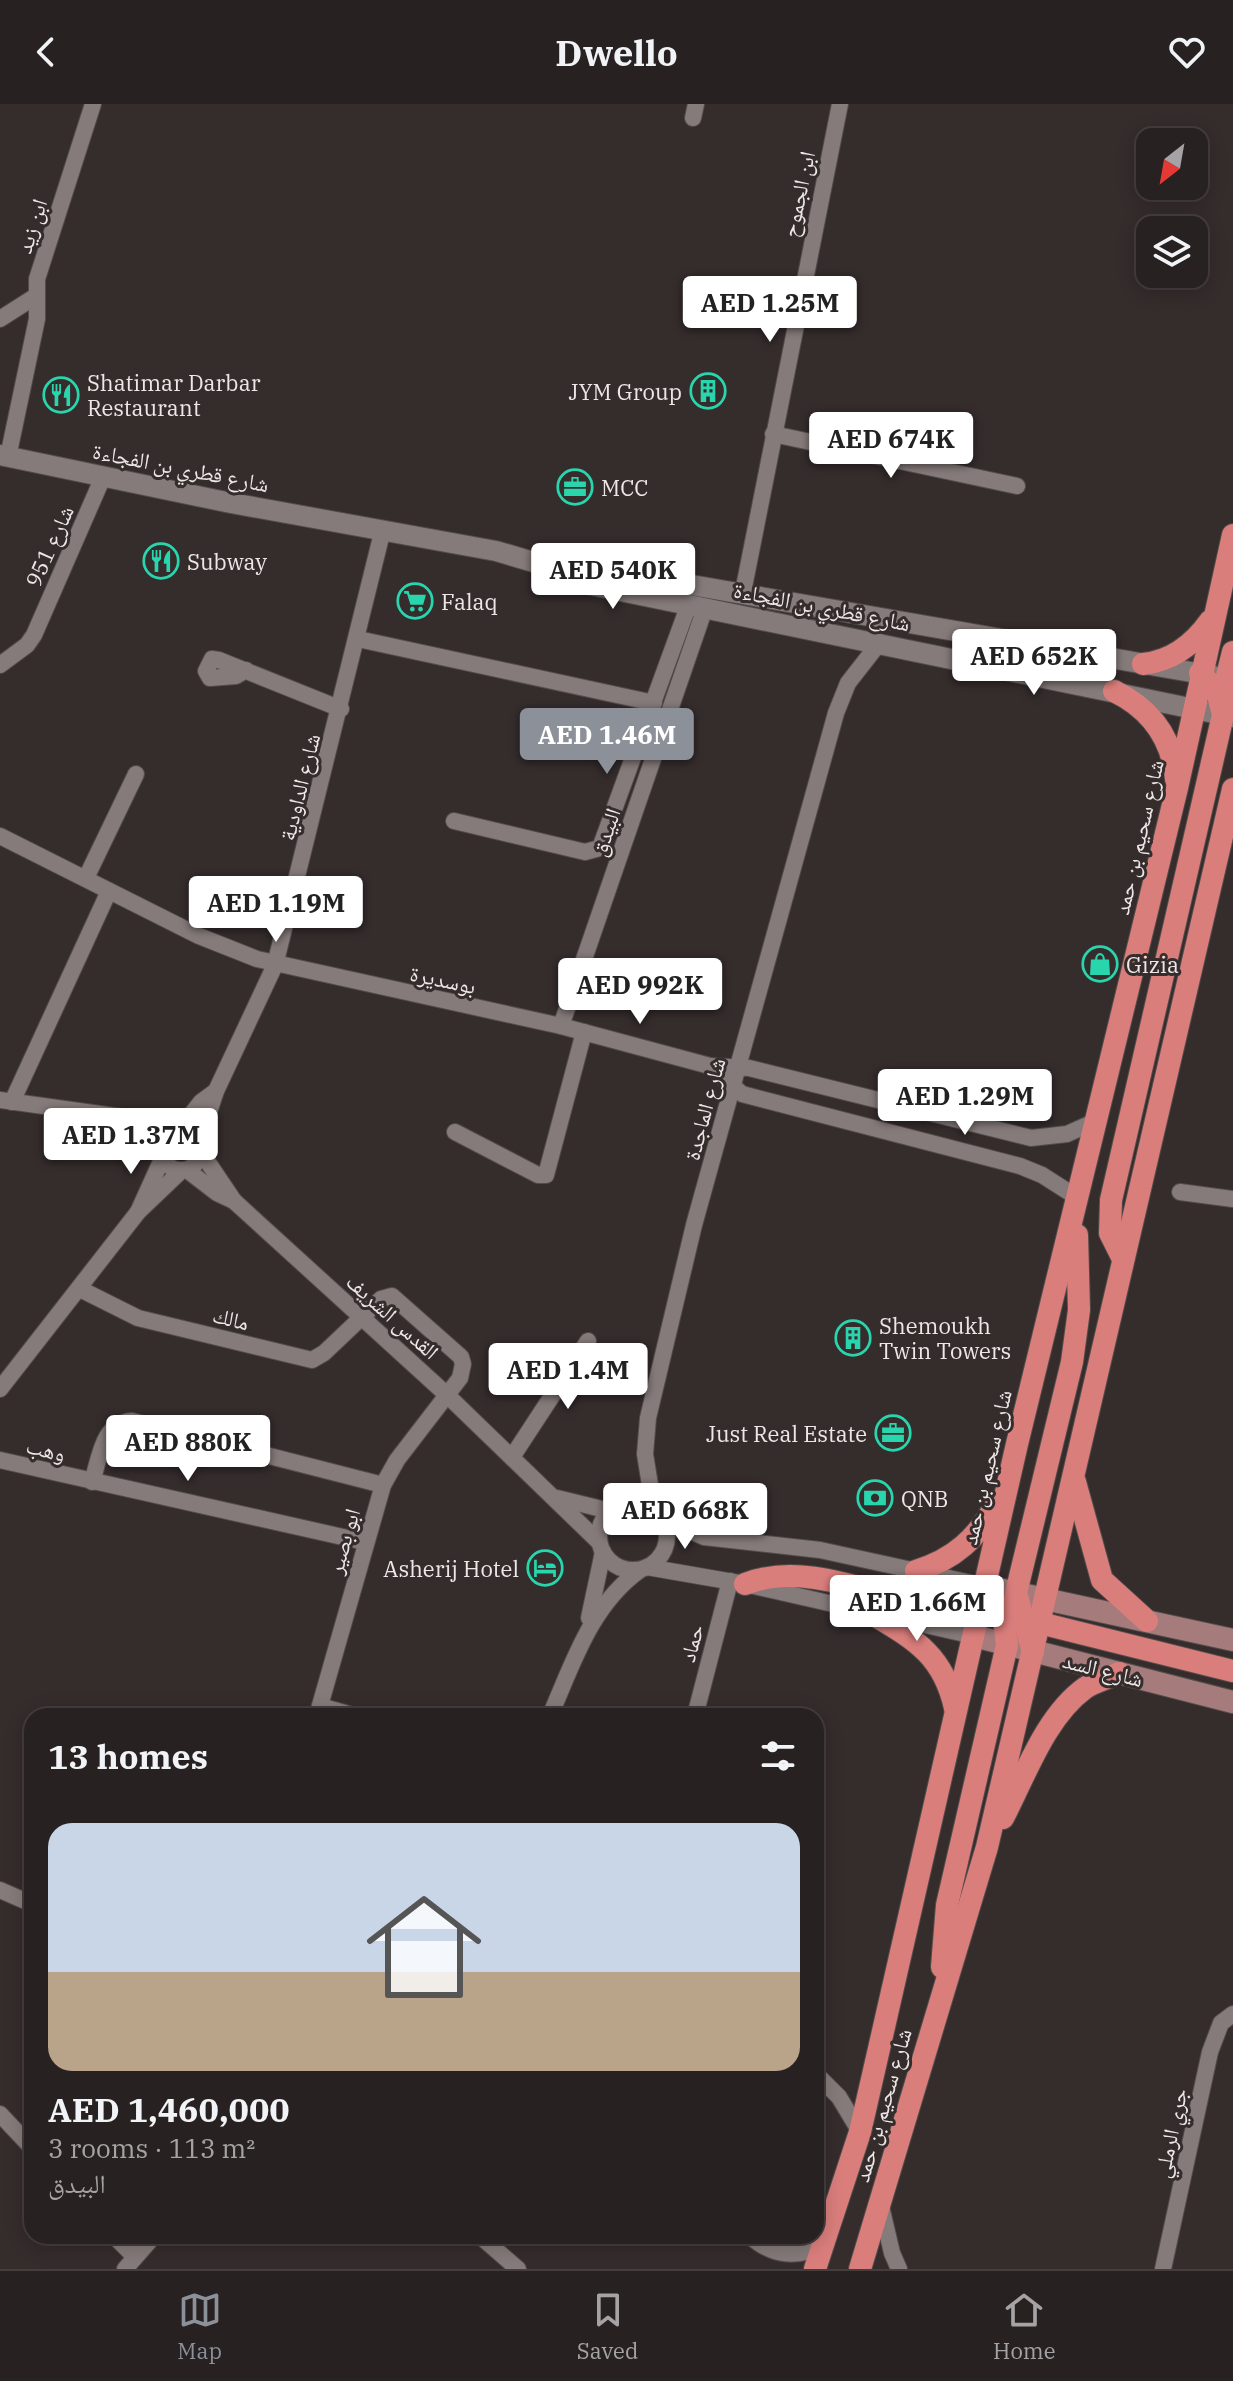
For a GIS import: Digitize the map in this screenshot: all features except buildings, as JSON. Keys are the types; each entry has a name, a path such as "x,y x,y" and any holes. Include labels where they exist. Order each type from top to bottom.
{"highway":[{"name":"شارع سحيم بن حمد","path":"824,2243 860,2132 1008,1484 1177,788 1233,535"},
{"path":"1143,664 1169,659 1180,652 1213,617"},
{"path":"1123,1259 1110,1233 1111,1200 1230,714 1225,698 1233,652"},
{"path":"1200,673 1217,691 1230,714"},
{"path":"1114,691 1138,705 1158,724 1172,755 1177,788"},
{"name":"شارع سحيم بن حمد","path":"860,2269 987,1847 1033,1652 1016,1618 1046,1599 1123,1259 1226,834 1233,789"},
{"path":"943,1985 943,1930 947,1905 1016,1618 1072,1362 1080,1276 1076,1209"},
{"path":"1074,1481 1102,1580 1147,1621"},
{"path":"916,1571 948,1560 962,1550 982,1526 1008,1484"},
{"path":"738,1582 787,1574 976,1625 1016,1618 1233,1671"},
{"path":"985,1586 1016,1618"},
{"path":"869,1612 909,1637 934,1658 950,1683 957,1716"},
{"path":"987,1847 1037,1751 1065,1708 1086,1688 1119,1673"},
{"name":"شارع سحيم بن حمد","path":"815,2269 823,2246"}],"main road":[{"path":"976,1625 1016,1618 1046,1599 1233,1640"},
{"name":"شارع السد","path":"1033,1652 1233,1702"}],"street":[{"name":"ابن زيد","path":"4,456 37,319 37,279 93,104"},
{"name":"ابن الجموح","path":"743,592 840,104"},
{"path":"0,319 36,296"},
{"path":"773,434 1017,486"},
{"name":"شارع قطري بن الفجاءة","path":"4,456 496,551 540,564 572,581 1230,714"},
{"name":"شارع 951","path":"0,665 27,645 34,635 103,477"},
{"name":"شارع الداودية","path":"200,1147 216,1091 275,965 341,709 383,529"},
{"name":"شارع قطري بن الفجاءة","path":"540,564 565,563 743,592 1230,680"},
{"path":"454,821 585,852 600,848 654,703 697,606"},
{"name":"البيدق","path":"561,1026 697,606"},
{"path":"358,639 654,703"},
{"name":"شارع الماجدة","path":"658,1514 645,1454 648,1418 732,1087 836,713 848,683 880,642"},
{"path":"246,670 341,709"},
{"path":"86,878 136,774"},
{"name":"بوسديرة","path":"0,836 199,936 275,965 561,1026 710,1066 738,1066 1031,1138 1067,1134 1096,1121"},
{"path":"0,1389 6,1370 80,1289 138,1212 197,1162 200,1147 191,1133 174,1132 154,1124 120,1118 6,1101 109,891"},
{"path":"455,1132 538,1175 546,1175 584,1032"},
{"name":"بوسديرة","path":"710,1066 732,1087 757,1099 1020,1166 1042,1175 1076,1209"},
{"path":"810,1111 809,1097 825,1087"},
{"name":"شارع الداودية","path":"174,1132 201,1102 216,1091"},
{"path":"937,1143 944,1136 943,1117"},
{"path":"120,1118 161,1155 170,1168 184,1170"},
{"path":"138,1212 161,1155 162,1141 174,1132"},
{"name":"القدس الشريف","path":"200,1147 234,1201"},
{"name":"القدس الشريف","path":"184,1170 234,1201 557,1498 601,1547"},
{"path":"1180,1192 1233,1199"},
{"name":"مالك","path":"80,1289 138,1318 312,1360 324,1353 361,1316"},
{"name":"ابو بصير","path":"320,1708 383,1485 397,1460 462,1373 463,1364 455,1350 392,1296 381,1299 361,1316"},
{"path":"512,1457 588,1341"},
{"path":"92,1482 107,1433 120,1422 132,1421 383,1485"},
{"name":"وهب","path":"0,1460 365,1542"},
{"name":"القدس الشريف","path":"557,1498 610,1511"},
{"path":"585,1635 601,1547 602,1522 610,1511 635,1503 704,1537 820,1550 985,1586"},
{"path":"553,1708 585,1635 605,1602 659,1559 666,1546 666,1531 658,1514"},
{"path":"601,1547 619,1567 738,1582 869,1612 976,1625"},
{"name":"حماد","path":"698,1708 738,1582"},
{"path":"0,1890 24,1900"},
{"name":"جري الرملي","path":"1163,2269 1210,2052 1221,2023 1233,2014"},
{"path":"824,2082 839,2097 860,2132"},
{"path":"0,2114 24,2140"},
{"path":"881,2204 892,2253 899,2269"},
{"path":"119,2244 130,2263 147,2244"},
{"path":"489,2244 518,2269"},
{"path":"761,2244 788,2255 823,2246"}],"place":[{"name":"JYM Group","path":"708,391"},
{"name":"Shatimar Darbar Restaurant","path":"61,395"},
{"name":"MCC","path":"575,487"},
{"name":"Subway","path":"161,561"},
{"name":"Falaq","path":"415,601"},
{"name":"Gizia","path":"1100,964"},
{"name":"Shemoukh Twin Towers","path":"853,1338"},
{"name":"Just Real Estate","path":"893,1433"},
{"name":"QNB","path":"875,1498"},
{"name":"Asherij Hotel","path":"545,1568"}]}
